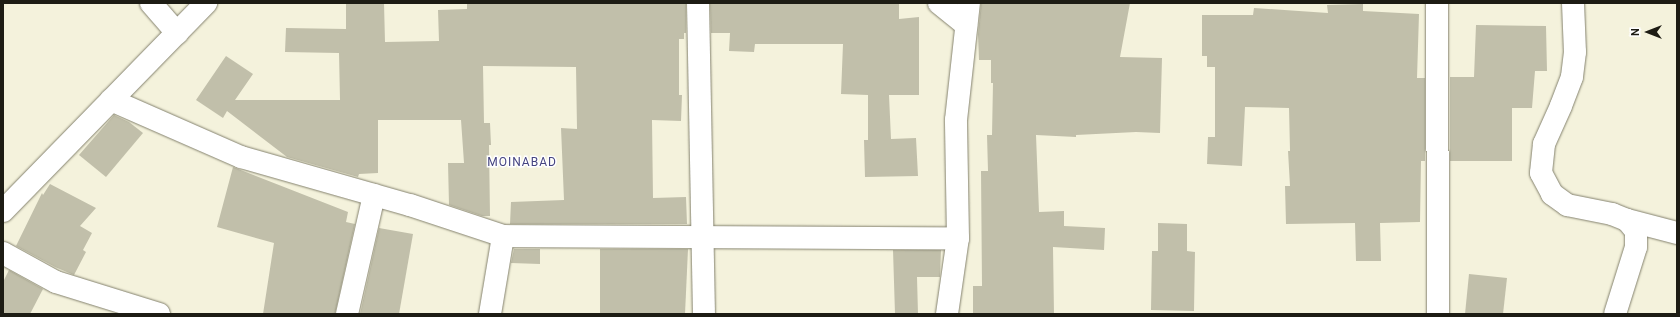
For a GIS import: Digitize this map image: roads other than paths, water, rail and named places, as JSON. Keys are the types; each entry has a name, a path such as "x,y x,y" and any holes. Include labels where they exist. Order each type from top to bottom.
{"street":[{"path":"151,3 177,32"},
{"path":"3,211 206,3"},
{"path":"698,3 702,218 704,237 704,314"},
{"path":"939,3 966,25"},
{"path":"947,314 958,238 956,120 969,3"},
{"path":"1437,3 1438,314"},
{"path":"1573,3 1575,52 1572,77 1562,106 1544,144 1541,173 1552,194 1567,205 1612,214 1627,220 1677,233"},
{"path":"111,100 241,157 374,194 503,236 958,238"},
{"path":"347,314 374,194"},
{"path":"1614,314 1636,247 1636,231 1627,220"},
{"path":"490,314 503,236"},
{"path":"3,253 56,282 159,314"}],"district":[{"name":"MOINABAD","path":"522,163"}]}
